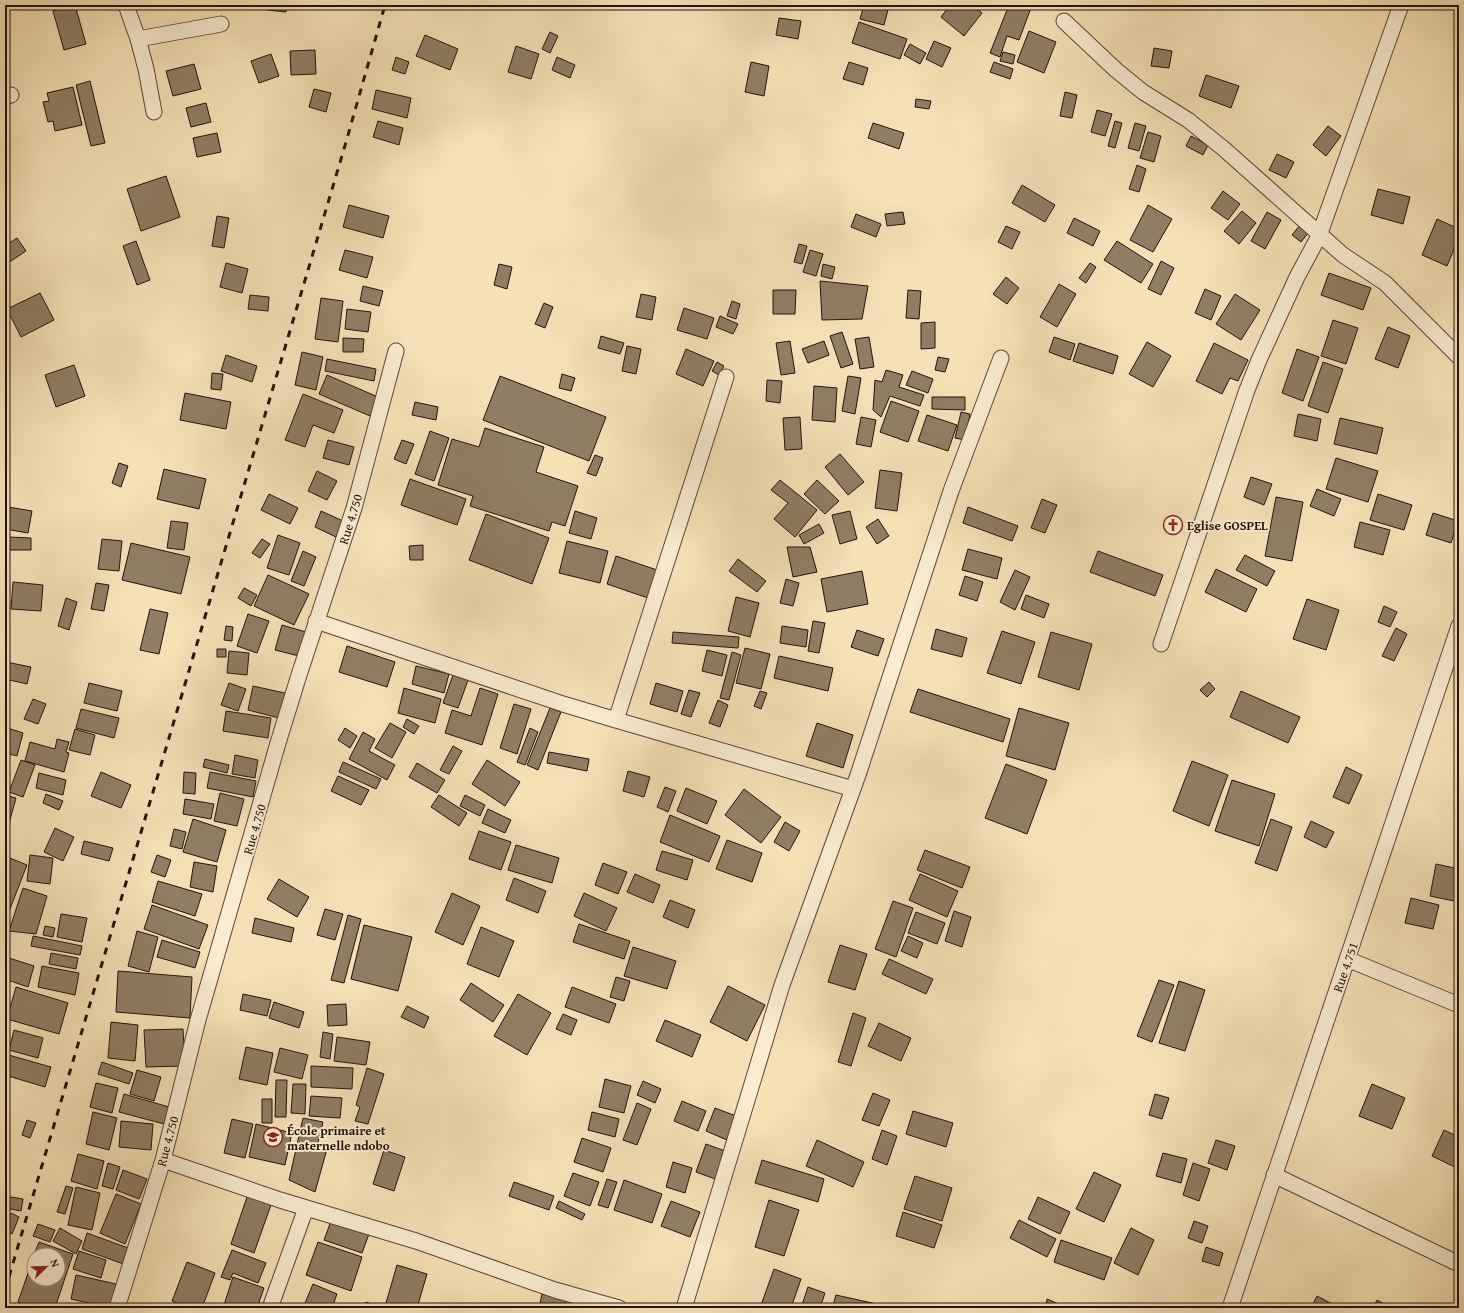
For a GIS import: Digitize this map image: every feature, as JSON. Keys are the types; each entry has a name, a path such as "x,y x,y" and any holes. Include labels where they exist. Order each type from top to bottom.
{"street":[{"path":"126,5 138,39 146,69 154,112"},
{"path":"1161,644 1249,384 1297,277 1319,236 1401,5"},
{"path":"1064,21 1116,70 1143,92 1188,120 1224,149 1343,256 1385,283 1459,357"},
{"path":"138,39 222,24"},
{"name":"Rue 4.750","path":"117,1308 163,1160 198,1020 281,736 316,621 354,508 396,351"},
{"path":"684,1308 782,985 853,789 951,491 1001,358"},
{"path":"616,720 726,377"},
{"path":"316,621 563,704 853,789"},
{"name":"Rue 4.751","path":"1230,1308 1410,776 1459,626"},
{"path":"1347,959 1459,1005"},
{"path":"163,1160 280,1200 416,1241 555,1290 618,1308"},
{"path":"1274,1175 1459,1264"},
{"path":"270,1308 306,1208"}],"building":[{"path":"5,5 7,5 8,15 5,15"},
{"path":"75,5 86,44 64,50 53,11"},
{"path":"267,5 287,5 286,12 267,10"},
{"path":"864,5 889,6 884,25 860,19"},
{"path":"950,5 972,5 982,13 964,36 941,17"},
{"path":"1009,5 1032,5 1019,40 1007,36 1000,57 990,53"},
{"path":"779,18 801,21 798,39 776,35"},
{"path":"859,22 907,39 900,59 852,43"},
{"path":"1029,31 1056,42 1044,73 1017,62"},
{"path":"550,32 558,36 550,53 542,49"},
{"path":"425,35 458,49 450,70 416,56"},
{"path":"934,41 951,48 942,67 926,59"},
{"path":"910,44 926,53 920,64 904,55"},
{"path":"516,46 539,54 531,79 508,72"},
{"path":"1154,48 1172,51 1169,68 1151,66"},
{"path":"315,50 316,74 291,75 290,51"},
{"path":"1003,52 1015,55 1013,64 1000,61"},
{"path":"271,54 279,76 259,83 251,61"},
{"path":"396,57 409,62 405,74 392,70"},
{"path":"557,57 575,65 570,78 552,70"},
{"path":"751,62 769,66 764,96 745,92"},
{"path":"849,62 868,68 863,85 843,79"},
{"path":"994,62 1013,69 1010,79 990,72"},
{"path":"194,64 201,89 173,96 166,71"},
{"path":"1206,75 1239,86 1231,108 1199,96"},
{"path":"90,81 105,143 91,146 76,85"},
{"path":"73,87 82,125 55,131 53,121 48,122 43,102 49,101 47,93"},
{"path":"314,89 331,93 326,112 309,107"},
{"path":"376,90 411,98 407,118 372,109"},
{"path":"1065,92 1077,95 1072,118 1060,116"},
{"path":"916,99 931,101 929,109 915,107"},
{"path":"206,103 211,122 191,127 186,108"},
{"path":"1097,110 1112,114 1105,136 1091,132"},
{"path":"378,121 403,128 399,145 373,137"},
{"path":"1115,121 1122,123 1115,148 1108,146"},
{"path":"873,123 904,133 899,149 868,138"},
{"path":"1135,123 1146,126 1139,151 1128,148"},
{"path":"1328,126 1341,136 1326,156 1313,145"},
{"path":"1148,132 1161,136 1154,162 1140,158"},
{"path":"217,133 221,152 197,157 193,138"},
{"path":"1191,136 1208,145 1203,155 1186,146"},
{"path":"1277,154 1294,162 1286,178 1269,170"},
{"path":"1137,165 1146,169 1139,192 1129,189"},
{"path":"166,176 180,217 141,231 127,189"},
{"path":"1022,185 1055,205 1045,222 1012,203"},
{"path":"1378,189 1410,197 1403,224 1371,215"},
{"path":"1223,191 1240,204 1228,220 1211,208"},
{"path":"349,205 389,216 383,238 343,227"},
{"path":"1148,205 1172,219 1153,252 1130,240"},
{"path":"1242,211 1256,223 1239,244 1224,231"},
{"path":"903,212 905,224 887,226 885,214"},
{"path":"1267,212 1281,220 1265,249 1251,241"},
{"path":"856,214 881,224 876,237 851,227"},
{"path":"217,216 229,218 224,248 212,246"},
{"path":"1074,218 1100,231 1093,246 1067,233"},
{"path":"1437,219 1459,229 1459,237 1447,266 1422,255"},
{"path":"1300,225 1309,232 1301,242 1292,235"},
{"path":"1006,226 1020,232 1012,249 998,242"},
{"path":"17,238 26,251 5,265 5,246"},
{"path":"136,241 150,280 137,285 123,246"},
{"path":"1117,241 1153,264 1141,283 1104,260"},
{"path":"799,244 807,246 802,264 794,262"},
{"path":"345,250 373,257 367,278 339,270"},
{"path":"810,250 823,254 816,276 803,272"},
{"path":"1161,261 1174,268 1161,295 1148,289"},
{"path":"226,263 248,269 242,293 220,287"},
{"path":"1090,263 1096,267 1086,283 1079,278"},
{"path":"499,264 512,267 507,289 494,285"},
{"path":"823,264 835,267 832,279 821,276"},
{"path":"1329,273 1371,288 1363,310 1321,295"},
{"path":"1006,277 1019,288 1007,304 993,294"},
{"path":"820,281 868,286 862,319 822,320"},
{"path":"1059,284 1076,294 1057,327 1040,317"},
{"path":"363,286 383,291 379,306 360,301"},
{"path":"1205,289 1221,296 1211,320 1195,313"},
{"path":"773,290 796,290 795,314 773,314"},
{"path":"908,290 921,291 919,319 906,318"},
{"path":"40,293 54,320 21,337 7,309"},
{"path":"641,294 656,297 652,320 636,317"},
{"path":"1235,294 1260,310 1241,340 1216,324"},
{"path":"250,295 269,297 268,311 248,309"},
{"path":"321,298 343,301 338,342 315,339"},
{"path":"732,301 740,304 736,319 727,316"},
{"path":"544,303 553,307 545,328 535,324"},
{"path":"684,308 714,318 707,339 677,330"},
{"path":"347,309 371,312 368,332 345,329"},
{"path":"720,316 738,324 733,334 716,327"},
{"path":"1333,320 1358,328 1346,364 1321,356"},
{"path":"935,322 935,348 921,349 921,323"},
{"path":"1388,327 1410,336 1398,368 1375,359"},
{"path":"842,332 853,364 841,368 830,336"},
{"path":"601,336 624,343 620,354 598,348"},
{"path":"869,337 874,367 860,369 855,339"},
{"path":"1054,337 1075,344 1070,360 1049,352"},
{"path":"343,338 364,339 363,352 343,352"},
{"path":"790,341 795,373 781,375 776,343"},
{"path":"824,341 829,355 808,363 802,349"},
{"path":"1147,342 1171,356 1153,387 1129,374"},
{"path":"1079,343 1118,356 1113,374 1073,361"},
{"path":"1214,343 1248,360 1238,381 1230,378 1222,394 1196,381"},
{"path":"627,346 641,349 636,374 622,371"},
{"path":"686,349 714,361 703,386 676,374"},
{"path":"1297,349 1319,357 1303,401 1282,393"},
{"path":"302,352 323,357 316,390 295,385"},
{"path":"226,355 257,366 252,382 221,371"},
{"path":"938,357 949,359 945,372 935,370"},
{"path":"327,359 376,369 374,381 325,371"},
{"path":"717,362 724,366 719,375 712,371"},
{"path":"1323,362 1343,369 1328,413 1308,406"},
{"path":"74,365 85,396 56,407 45,375"},
{"path":"886,370 903,375 899,387 924,395 920,406 890,396 881,417 873,410 875,380 882,382"},
{"path":"912,371 933,379 928,393 906,385"},
{"path":"212,373 223,374 221,390 211,389"},
{"path":"562,374 575,378 571,391 559,388"},
{"path":"327,375 378,397 370,416 319,394"},
{"path":"500,376 606,417 589,461 483,420"},
{"path":"848,376 861,378 855,414 842,411"},
{"path":"767,380 782,381 780,403 766,401"},
{"path":"814,386 837,388 835,422 812,420"},
{"path":"185,393 231,402 226,429 180,420"},
{"path":"303,394 343,410 334,433 313,425 305,447 285,440"},
{"path":"932,397 965,397 965,410 932,409"},
{"path":"891,401 919,411 908,442 880,432"},
{"path":"415,402 438,407 436,420 412,415"},
{"path":"961,412 970,414 965,440 955,438"},
{"path":"1298,414 1321,419 1317,441 1294,436"},
{"path":"927,415 957,425 948,451 918,441"},
{"path":"800,417 802,449 785,450 783,418"},
{"path":"861,417 876,420 871,447 856,444"},
{"path":"1340,418 1383,428 1377,454 1334,444"},
{"path":"485,428 544,447 536,472 578,486 565,526 552,522 549,531 470,506 473,496 438,485 452,439 479,447"},
{"path":"430,431 449,438 434,481 415,474"},
{"path":"328,440 354,447 349,465 323,458"},
{"path":"402,440 414,444 406,464 394,459"},
{"path":"840,454 864,482 848,495 825,467"},
{"path":"595,455 603,458 596,476 587,473"},
{"path":"1336,458 1378,471 1368,502 1326,489"},
{"path":"119,463 128,466 121,487 112,483"},
{"path":"164,469 206,479 199,509 157,499"},
{"path":"880,470 902,473 897,511 875,508"},
{"path":"317,471 337,481 327,500 308,491"},
{"path":"1251,477 1272,484 1264,505 1244,497"},
{"path":"410,479 466,499 457,525 401,505"},
{"path":"780,480 817,510 795,537 774,519 788,503 771,490"},
{"path":"817,480 839,501 825,514 804,494"},
{"path":"1317,489 1341,499 1334,516 1310,506"},
{"path":"269,494 298,508 290,524 261,510"},
{"path":"1378,494 1412,505 1404,530 1370,520"},
{"path":"1276,497 1303,502 1292,561 1265,556"},
{"path":"1042,499 1057,505 1045,533 1031,528"},
{"path":"8,507 32,511 28,533 5,529"},
{"path":"968,507 1018,526 1012,541 963,523"},
{"path":"321,511 343,521 336,537 315,527"},
{"path":"575,511 597,518 591,539 569,533"},
{"path":"850,511 857,539 840,544 832,515"},
{"path":"1433,513 1458,521 1451,543 1426,535"},
{"path":"486,514 549,538 532,584 469,560"},
{"path":"878,519 889,536 877,544 866,527"},
{"path":"171,521 188,523 184,550 167,548"},
{"path":"1360,522 1390,530 1383,555 1354,547"},
{"path":"819,524 824,533 804,544 799,535"},
{"path":"278,535 300,543 289,575 267,568"},
{"path":"8,537 31,538 31,550 8,550"},
{"path":"102,539 122,541 119,571 98,569"},
{"path":"262,539 270,544 260,558 252,553"},
{"path":"567,541 608,551 600,583 559,573"},
{"path":"131,543 190,557 181,594 122,580"},
{"path":"423,545 423,560 410,560 409,546"},
{"path":"787,547 810,547 817,572 793,577"},
{"path":"968,549 1002,558 997,579 962,570"},
{"path":"303,551 316,557 304,586 291,581"},
{"path":"1098,551 1163,575 1155,596 1090,572"},
{"path":"1245,555 1275,571 1267,586 1236,570"},
{"path":"616,556 657,570 648,598 607,584"},
{"path":"738,559 766,581 757,592 729,571"},
{"path":"1216,569 1257,589 1246,612 1205,592"},
{"path":"1015,570 1030,577 1015,610 1000,602"},
{"path":"862,571 868,604 827,612 821,579"},
{"path":"268,575 309,594 294,625 254,606"},
{"path":"965,576 983,582 977,601 959,595"},
{"path":"786,579 799,583 793,606 780,603"},
{"path":"13,582 43,585 41,611 11,609"},
{"path":"96,583 109,585 104,611 91,609"},
{"path":"244,588 257,595 251,606 238,598"},
{"path":"1026,595 1049,604 1044,618 1021,609"},
{"path":"736,597 759,603 750,637 728,631"},
{"path":"66,598 77,602 69,630 58,626"},
{"path":"1307,599 1339,610 1326,650 1293,639"},
{"path":"1384,606 1397,612 1390,627 1378,622"},
{"path":"150,609 168,613 159,654 140,650"},
{"path":"248,614 269,621 257,653 237,646"},
{"path":"813,621 825,623 819,653 808,651"},
{"path":"282,625 306,632 299,656 275,650"},
{"path":"226,626 233,627 232,641 224,640"},
{"path":"782,626 808,630 806,647 780,643"},
{"path":"1396,628 1407,634 1394,661 1382,656"},
{"path":"936,629 967,638 962,657 931,649"},
{"path":"857,630 884,639 878,656 851,647"},
{"path":"1002,631 1035,642 1021,684 987,673"},
{"path":"673,632 739,637 738,648 672,643"},
{"path":"1051,632 1092,644 1079,690 1038,677"},
{"path":"347,646 395,662 387,687 339,672"},
{"path":"745,648 770,654 761,689 736,683"},
{"path":"217,649 226,649 226,657 217,657"},
{"path":"707,650 727,655 722,676 702,671"},
{"path":"229,651 249,653 247,675 227,673"},
{"path":"732,652 741,655 729,700 720,698"},
{"path":"779,656 833,668 828,691 774,678"},
{"path":"6,662 31,667 27,684 5,679"},
{"path":"416,666 449,674 444,693 412,684"},
{"path":"453,675 468,680 458,708 443,703"},
{"path":"1209,682 1215,689 1207,697 1200,690"},
{"path":"89,683 122,691 117,711 84,703"},
{"path":"229,683 246,689 238,711 221,705"},
{"path":"656,683 683,691 677,712 650,704"},
{"path":"253,686 289,694 283,719 248,710"},
{"path":"404,688 441,699 435,723 398,713"},
{"path":"480,688 498,694 482,745 445,733 452,710 471,716"},
{"path":"918,689 1010,719 1003,742 910,712"},
{"path":"689,690 700,693 691,717 681,714"},
{"path":"760,691 767,693 761,709 754,706"},
{"path":"1241,691 1300,717 1288,743 1230,717"},
{"path":"33,699 46,704 38,724 24,719"},
{"path":"718,700 728,705 720,727 709,723"},
{"path":"514,704 531,709 517,754 500,748"},
{"path":"550,708 561,712 538,770 527,765"},
{"path":"1019,708 1069,723 1055,770 1006,756"},
{"path":"81,709 119,718 114,738 76,728"},
{"path":"226,711 271,718 268,738 223,731"},
{"path":"407,719 419,726 414,734 403,727"},
{"path":"390,723 406,732 392,758 375,748"},
{"path":"817,723 853,735 843,768 806,756"},
{"path":"5,727 23,733 17,756 5,753"},
{"path":"345,728 357,736 350,748 338,740"},
{"path":"530,728 538,732 525,765 517,762"},
{"path":"75,729 95,735 90,755 69,750"},
{"path":"363,732 375,739 369,751 395,765 387,780 349,759"},
{"path":"57,739 69,742 66,752 69,753 64,772 25,761 30,742 55,749"},
{"path":"453,746 462,751 449,774 440,770"},
{"path":"549,752 589,759 587,771 547,763"},
{"path":"235,755 258,760 255,778 232,774"},
{"path":"205,759 229,765 227,773 203,767"},
{"path":"21,760 35,765 23,797 9,792"},
{"path":"487,760 520,782 505,806 472,784"},
{"path":"1192,761 1228,775 1209,826 1173,811"},
{"path":"343,762 381,779 376,789 339,772"},
{"path":"417,763 445,780 437,793 409,777"},
{"path":"1006,764 1047,780 1027,834 985,818"},
{"path":"1346,767 1362,775 1349,804 1333,797"},
{"path":"628,771 650,777 644,797 623,791"},
{"path":"101,772 131,785 121,808 91,796"},
{"path":"184,772 196,773 195,794 183,793"},
{"path":"210,772 256,781 253,797 207,788"},
{"path":"39,773 66,780 63,795 36,788"},
{"path":"338,776 369,790 361,805 331,791"},
{"path":"1232,780 1275,794 1259,846 1215,831"},
{"path":"665,787 676,791 668,812 657,807"},
{"path":"686,788 717,801 707,824 677,811"},
{"path":"744,789 781,817 761,843 725,815"},
{"path":"220,793 244,799 237,826 214,821"},
{"path":"46,794 63,801 59,810 43,803"},
{"path":"5,795 16,798 5,838"},
{"path":"439,795 467,813 459,826 431,807"},
{"path":"465,795 485,805 480,816 460,806"},
{"path":"185,799 214,804 211,819 183,814"},
{"path":"488,809 511,820 505,833 482,823"},
{"path":"670,815 720,836 709,862 660,842"},
{"path":"193,819 226,830 217,862 183,852"},
{"path":"1271,819 1292,827 1277,871 1255,863"},
{"path":"1311,821 1334,832 1326,848 1304,837"},
{"path":"785,822 800,831 789,851 774,842"},
{"path":"55,828 74,837 63,861 44,852"},
{"path":"174,829 186,832 182,849 170,846"},
{"path":"479,831 511,842 501,870 469,859"},
{"path":"727,840 762,853 752,882 716,869"},
{"path":"84,841 113,848 109,861 81,854"},
{"path":"516,845 559,858 552,883 508,870"},
{"path":"925,850 970,867 962,888 917,870"},
{"path":"662,851 693,860 687,880 656,870"},
{"path":"30,855 53,858 50,884 27,881"},
{"path":"157,855 171,860 165,877 151,872"},
{"path":"5,856 27,865 8,914 5,913"},
{"path":"194,862 217,866 213,892 190,887"},
{"path":"603,863 627,872 618,894 595,885"},
{"path":"1436,864 1459,869 1459,902 1430,896"},
{"path":"635,874 660,885 653,903 627,892"},
{"path":"920,874 958,891 947,917 909,900"},
{"path":"514,878 546,891 538,913 506,900"},
{"path":"279,879 309,897 297,917 267,899"},
{"path":"158,881 202,894 195,916 152,902"},
{"path":"23,888 47,896 36,934 9,931"},
{"path":"452,893 480,906 463,945 435,932"},
{"path":"584,893 617,908 606,931 574,916"},
{"path":"1411,898 1439,905 1433,929 1405,923"},
{"path":"670,900 695,910 688,928 663,917"},
{"path":"893,901 913,908 896,957 875,949"},
{"path":"152,905 208,925 199,949 144,929"},
{"path":"325,909 343,914 335,940 317,935"},
{"path":"954,911 971,917 962,947 945,941"},
{"path":"916,912 945,923 937,944 908,933"},
{"path":"61,914 87,918 82,942 57,937"},
{"path":"348,915 361,919 344,983 331,980"},
{"path":"255,918 294,928 291,942 252,933"},
{"path":"579,924 630,941 624,959 573,942"},
{"path":"364,925 412,937 398,991 351,979"},
{"path":"45,926 55,928 53,937 43,935"},
{"path":"481,927 514,941 499,977 467,964"},
{"path":"137,931 158,937 149,972 128,966"},
{"path":"33,936 82,946 80,955 31,946"},
{"path":"908,936 923,943 917,958 901,951"},
{"path":"162,940 200,952 195,968 157,957"},
{"path":"840,945 867,954 855,990 828,982"},
{"path":"633,947 676,961 667,989 624,976"},
{"path":"51,953 78,958 76,969 49,964"},
{"path":"6,957 34,966 28,987 5,979"},
{"path":"889,959 933,979 926,994 882,974"},
{"path":"42,966 79,973 75,995 38,987"},
{"path":"118,971 192,977 190,1018 116,1012"},
{"path":"616,977 630,981 624,1001 610,997"},
{"path":"1159,980 1174,985 1152,1042 1137,1036"},
{"path":"1179,981 1205,990 1185,1051 1159,1043"},
{"path":"471,983 504,1005 493,1022 460,1000"},
{"path":"728,986 765,1005 747,1041 710,1022"},
{"path":"16,987 68,1003 59,1034 7,1019"},
{"path":"572,987 616,1004 609,1023 565,1007"},
{"path":"243,994 271,1000 267,1016 240,1010"},
{"path":"518,994 551,1013 527,1055 494,1036"},
{"path":"274,1002 304,1012 299,1028 269,1018"},
{"path":"346,1004 347,1025 328,1026 327,1005"},
{"path":"407,1006 429,1017 424,1028 401,1017"},
{"path":"853,1013 866,1018 851,1066 838,1062"},
{"path":"563,1014 577,1020 571,1035 556,1029"},
{"path":"665,1020 701,1035 692,1057 656,1041"},
{"path":"111,1022 138,1025 135,1061 108,1058"},
{"path":"879,1023 911,1038 901,1061 868,1046"},
{"path":"183,1029 185,1066 146,1067 144,1030"},
{"path":"14,1030 43,1038 38,1058 9,1050"},
{"path":"323,1032 333,1034 330,1059 320,1057"},
{"path":"337,1037 370,1042 366,1065 334,1061"},
{"path":"246,1047 273,1053 267,1085 239,1079"},
{"path":"280,1048 308,1055 302,1079 274,1072"},
{"path":"5,1054 51,1067 45,1087 5,1075"},
{"path":"102,1062 133,1073 129,1084 98,1074"},
{"path":"311,1066 353,1068 352,1089 311,1087"},
{"path":"367,1068 384,1074 368,1124 355,1121 360,1107 356,1105"},
{"path":"137,1070 161,1077 154,1101 130,1094"},
{"path":"605,1079 631,1086 624,1113 599,1107"},
{"path":"276,1080 287,1080 286,1117 275,1117"},
{"path":"643,1081 661,1089 655,1103 637,1095"},
{"path":"96,1083 118,1088 112,1113 90,1107"},
{"path":"293,1084 306,1084 305,1114 291,1113"},
{"path":"1372,1084 1405,1098 1392,1129 1359,1116"},
{"path":"873,1093 890,1100 879,1126 862,1120"},
{"path":"124,1094 169,1107 164,1124 119,1112"},
{"path":"1155,1094 1169,1098 1162,1119 1149,1115"},
{"path":"311,1096 342,1098 340,1118 309,1116"},
{"path":"262,1099 272,1099 272,1123 262,1123"},
{"path":"682,1101 706,1111 698,1131 674,1121"},
{"path":"637,1103 651,1109 637,1145 623,1140"},
{"path":"715,1108 736,1116 727,1140 706,1131"},
{"path":"913,1111 953,1123 946,1147 906,1134"},
{"path":"93,1112 117,1118 109,1150 86,1144"},
{"path":"592,1112 619,1119 615,1137 588,1130"},
{"path":"303,1118 323,1122 317,1147 327,1149 315,1192 289,1180"},
{"path":"232,1119 253,1124 245,1158 224,1153"},
{"path":"27,1120 36,1123 30,1138 22,1135"},
{"path":"121,1121 153,1124 151,1150 119,1147"},
{"path":"256,1124 292,1133 285,1165 249,1157"},
{"path":"882,1130 897,1136 887,1165 872,1159"},
{"path":"1444,1130 1459,1137 1459,1169 1432,1156"},
{"path":"582,1138 611,1148 603,1172 574,1162"},
{"path":"817,1140 864,1162 853,1187 806,1166"},
{"path":"1216,1140 1235,1146 1227,1170 1208,1163"},
{"path":"706,1144 725,1151 715,1179 696,1172"},
{"path":"384,1150 405,1157 394,1191 373,1184"},
{"path":"1163,1153 1187,1159 1181,1183 1156,1176"},
{"path":"78,1154 104,1161 97,1189 71,1181"},
{"path":"762,1160 824,1179 818,1202 755,1183"},
{"path":"673,1162 692,1168 685,1193 666,1187"},
{"path":"108,1163 120,1167 113,1189 102,1186"},
{"path":"1193,1163 1210,1169 1199,1201 1183,1195"},
{"path":"123,1170 147,1179 139,1199 116,1190"},
{"path":"1094,1172 1121,1185 1104,1222 1076,1209"},
{"path":"573,1173 599,1182 590,1206 564,1196"},
{"path":"915,1176 952,1188 942,1221 904,1209"},
{"path":"607,1179 617,1182 608,1208 598,1205"},
{"path":"624,1180 662,1194 652,1223 614,1210"},
{"path":"514,1182 554,1196 549,1210 509,1196"},
{"path":"66,1186 73,1188 65,1214 57,1212"},
{"path":"76,1187 100,1193 92,1230 68,1225"},
{"path":"116,1194 141,1204 125,1244 100,1233"},
{"path":"248,1194 272,1202 254,1253 231,1244"},
{"path":"5,1196 23,1199 21,1211 5,1208"},
{"path":"1038,1197 1070,1212 1060,1234 1028,1219"},
{"path":"769,1200 799,1210 784,1256 755,1247"},
{"path":"559,1201 585,1214 582,1220 556,1208"},
{"path":"671,1201 700,1212 690,1237 661,1226"},
{"path":"903,1212 942,1225 934,1248 896,1236"},
{"path":"11,1213 19,1217 12,1234 5,1231 5,1226"},
{"path":"1019,1220 1056,1239 1047,1257 1010,1238"},
{"path":"331,1221 369,1234 362,1253 324,1240"},
{"path":"1194,1221 1208,1226 1202,1243 1188,1238"},
{"path":"38,1224 55,1230 50,1242 33,1236"},
{"path":"60,1228 82,1241 76,1254 53,1241"},
{"path":"1131,1228 1154,1240 1138,1275 1114,1263"},
{"path":"87,1233 131,1249 126,1265 82,1249"},
{"path":"1061,1240 1112,1258 1104,1280 1054,1262"},
{"path":"39,1242 53,1247 37,1247"},
{"path":"318,1242 362,1257 351,1291 306,1275"},
{"path":"5,1246 9,1246 8,1257 5,1257"},
{"path":"1206,1247 1223,1253 1219,1266 1202,1261"},
{"path":"232,1250 266,1263 258,1283 233,1273 230,1280 221,1277"},
{"path":"79,1251 106,1260 101,1278 73,1269"},
{"path":"66,1252 73,1254 66,1275"},
{"path":"187,1262 215,1273 202,1308 189,1308 172,1301"},
{"path":"397,1265 427,1274 417,1308 403,1308 386,1303"},
{"path":"774,1269 801,1279 791,1308 760,1308"},
{"path":"76,1275 116,1284 111,1308 71,1299"},
{"path":"233,1277 264,1288 257,1308 223,1308"},
{"path":"26,1279 26,1287 62,1287 55,1308 34,1308 18,1302"},
{"path":"313,1284 337,1294 332,1308 303,1308"},
{"path":"808,1287 825,1293 820,1308 801,1308"},
{"path":"542,1294 566,1300 564,1308 539,1308"},
{"path":"836,1295 886,1306 885,1308 832,1308"},
{"path":"1317,1296 1340,1308 1311,1308"},
{"path":"1047,1299 1068,1308 1046,1308"},
{"path":"1377,1300 1392,1308 1373,1308"},
{"path":"366,1302 382,1308 364,1308"}],"railway":[{"path":"5,1290 344,149 385,5"}],"place":[{"name":"Eglise GOSPEL","path":"1173,525"},
{"name":"École primaire et maternelle ndobo","path":"273,1137"}]}
